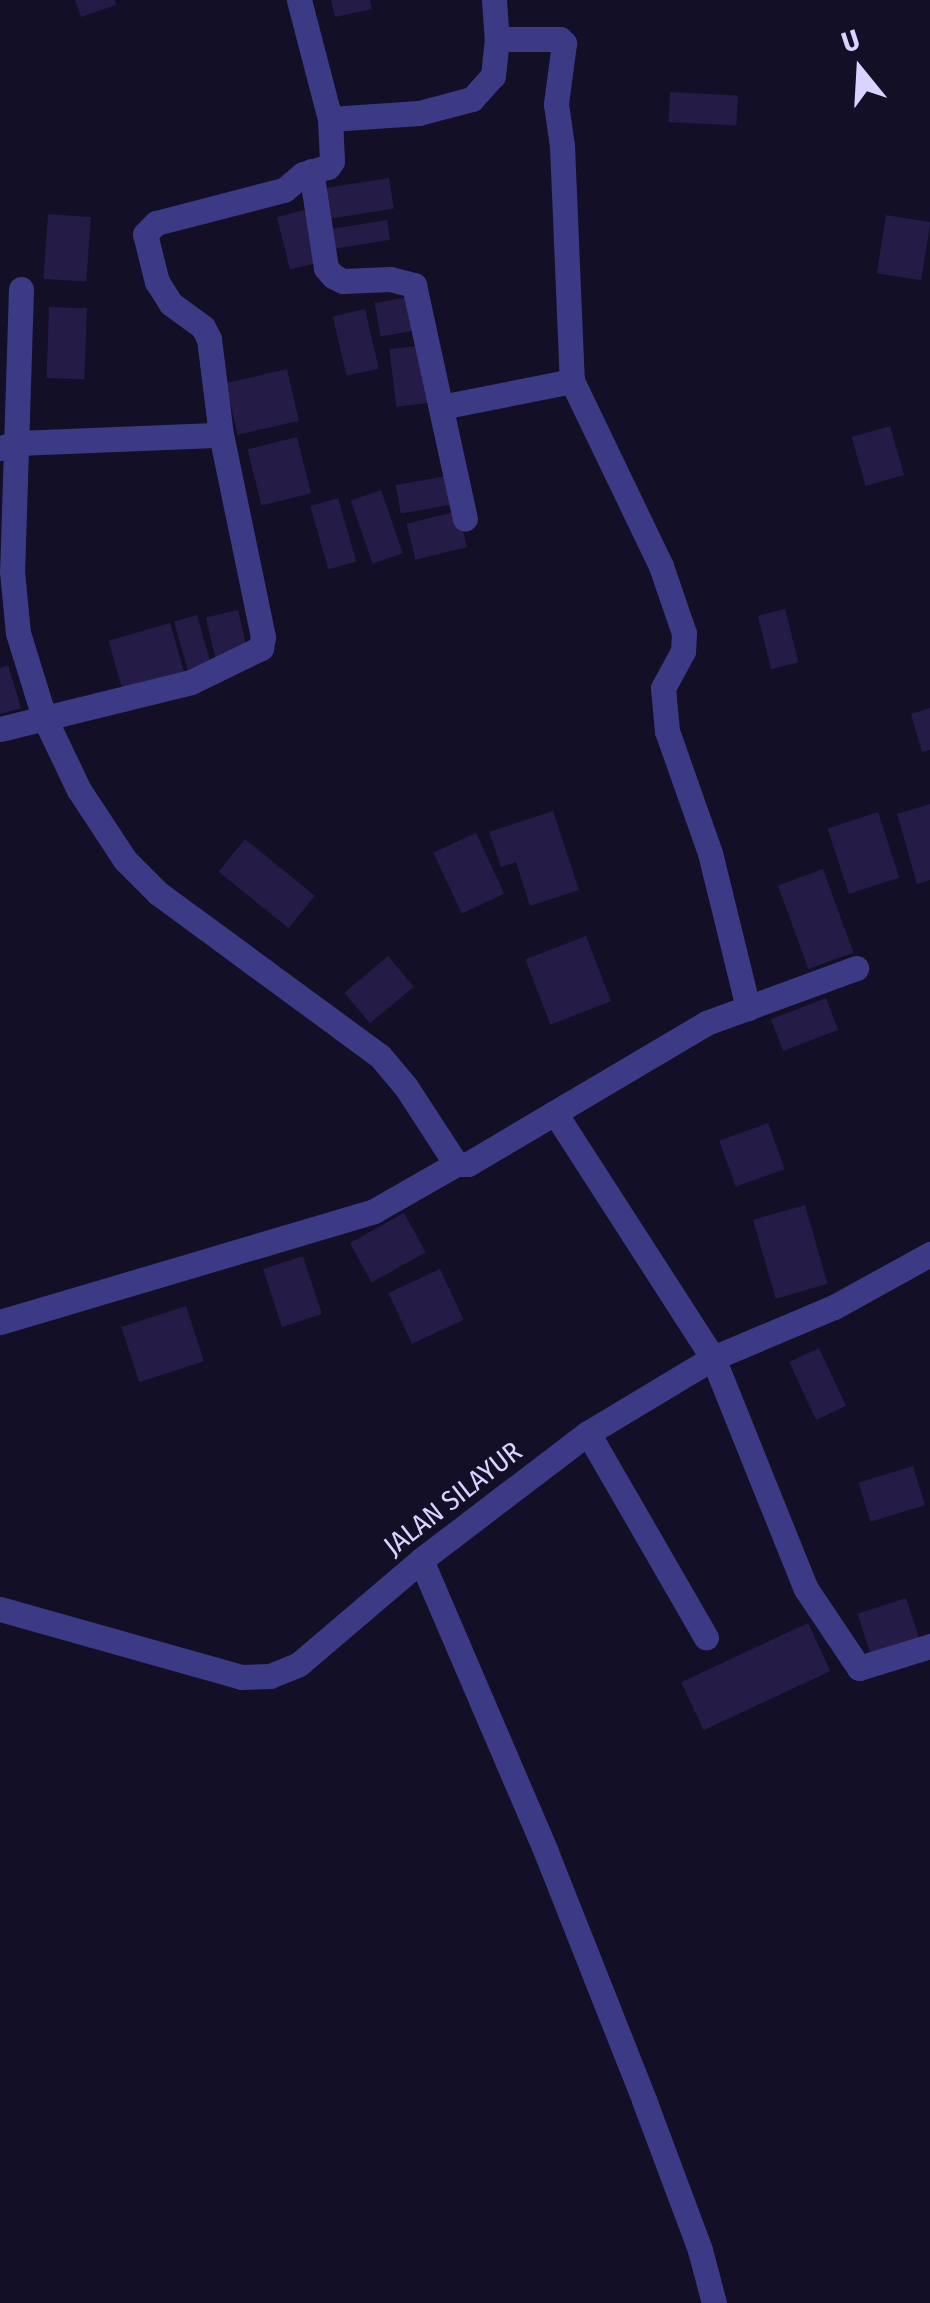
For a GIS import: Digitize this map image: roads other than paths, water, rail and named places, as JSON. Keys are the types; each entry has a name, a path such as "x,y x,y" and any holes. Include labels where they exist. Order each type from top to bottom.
{"street":[{"path":"0,728 191,682 261,648 221,434 209,339 202,327 171,304 157,282 145,234 156,223 284,190 331,164 330,120 299,0"},
{"path":"330,120 419,113 472,100 494,76 494,0"},
{"path":"497,39 563,42 556,104 562,146 572,381 661,566 684,633 683,650 664,688 668,731 710,853 748,1008"},
{"path":"311,172 326,268 333,276 343,281 390,279 414,285 465,518"},
{"path":"21,288 9,446 12,571 18,633 44,717 78,790 125,860 158,893 380,1056 406,1087 456,1164"},
{"path":"441,407 572,381"},
{"path":"9,446 221,434"},
{"path":"0,1322 374,1211 456,1164 468,1164 706,1023 856,968"},
{"path":"554,1113 713,1358 806,1589 859,1668 930,1646"},
{"name":"JALAN SILAYUR","path":"0,1609 242,1678 270,1676 298,1664 421,1560 588,1433 713,1358 834,1308 930,1254"},
{"path":"588,1433 706,1638"},
{"path":"421,1560 630,2066 700,2250 714,2303"}]}
